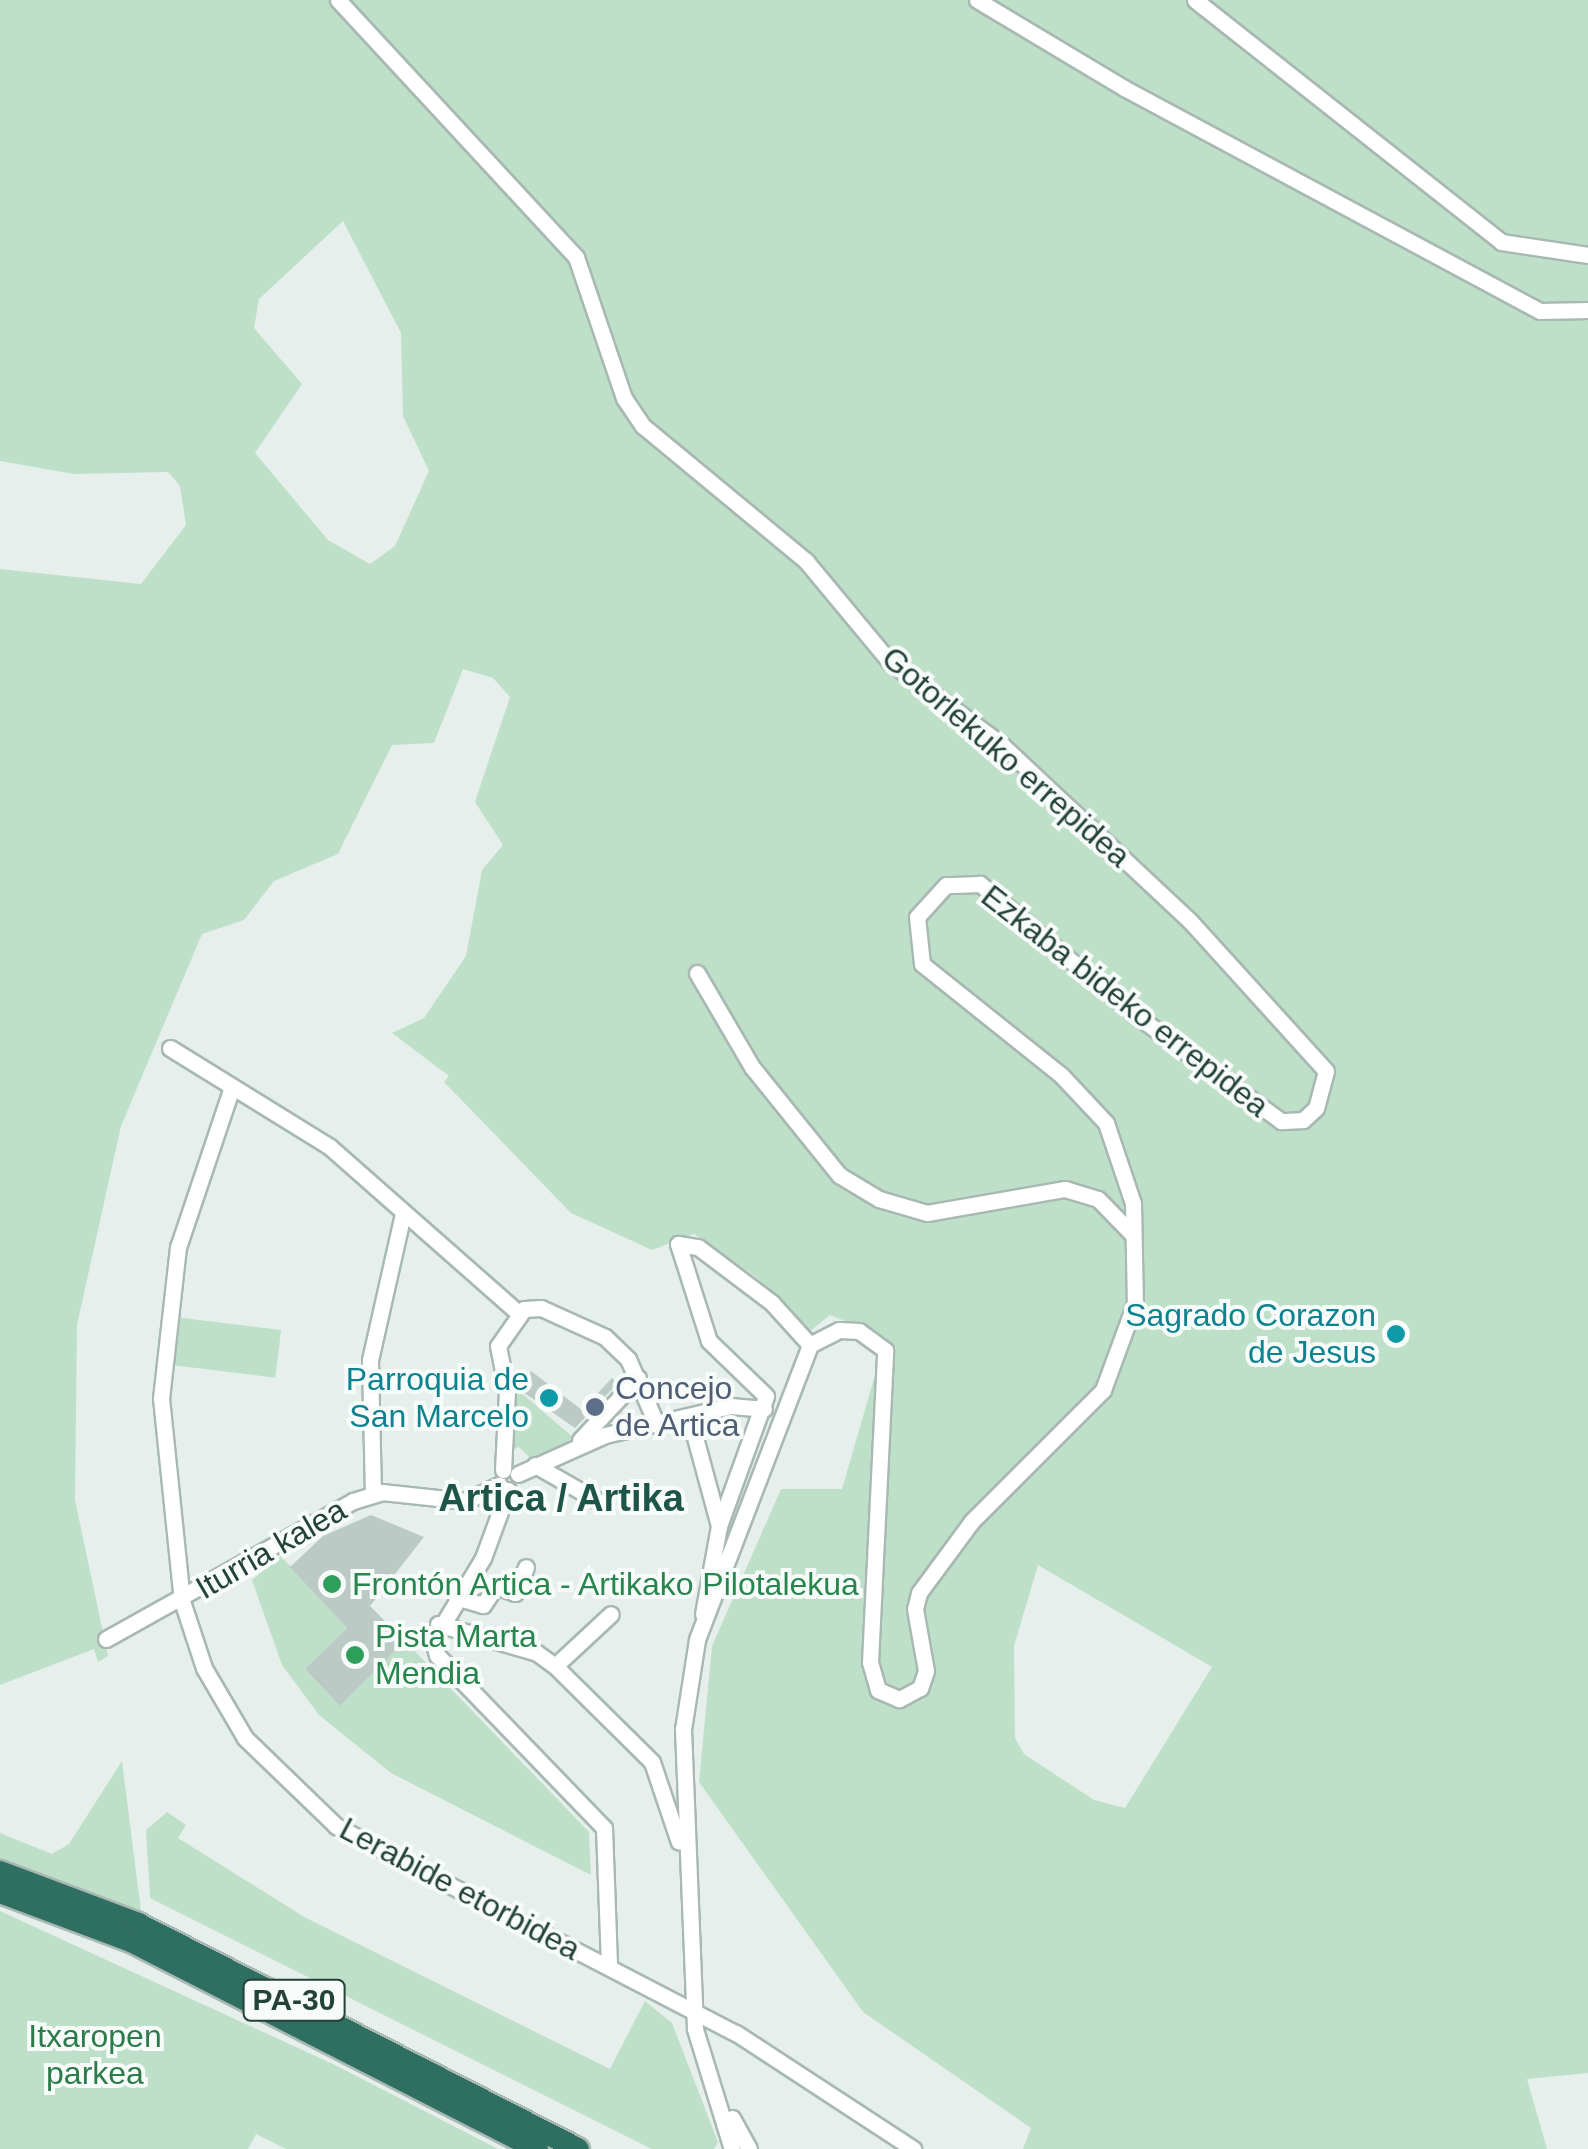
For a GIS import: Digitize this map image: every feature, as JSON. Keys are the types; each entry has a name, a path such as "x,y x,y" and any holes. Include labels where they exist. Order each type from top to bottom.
{"highway":[{"name":"PA-30","path":"0,1872 138,1924 578,2149"},
{"name":"PA-30","path":"0,1892 131,1941 537,2149"}],"street":[{"name":"Gotorlekuko errepidea","path":"338,0 576,256 624,398 643,426 806,561 890,662 1002,745 1190,921"},
{"path":"978,0 1124,88 1540,311 1588,310"},
{"path":"1195,0 1501,242 1588,255"},
{"name":"Ezkaba bideko errepidea","path":"810,1344 839,1330 859,1331 885,1350 870,1662 878,1690 898,1699 920,1688 926,1671 914,1608 929,1577 972,1521 1103,1390 1136,1303 1127,1175 1106,1122 1062,1075 922,964 916,917 946,885 980,884 1228,1086 1280,1121 1303,1120 1326,1092 1326,1071 1190,921"},
{"path":"697,973 752,1067 839,1175 866,1191 927,1214 1040,1190 1082,1192 1133,1235"},
{"path":"170,1048 330,1147 518,1313"},
{"name":"Lerabide etorbidea","path":"232,1086 189,1204 164,1340 166,1496 182,1601 204,1668 235,1721 303,1800 404,1865 695,2012 913,2149"},
{"path":"373,1494 370,1360 403,1214"},
{"path":"702,1628 810,1344 772,1303 688,1240 678,1244 709,1341 758,1386 764,1408 719,1526 683,1729 683,1855 695,2012 732,2149"},
{"path":"609,1967 604,1828 437,1655 438,1624 483,1558 507,1480 507,1391 498,1346 518,1313 541,1308 606,1337 638,1378 658,1425"},
{"path":"578,1442 638,1378"},
{"path":"578,1442 690,1419 731,1406 764,1408"},
{"path":"690,1419 719,1526"},
{"name":"Iturria kalea","path":"106,1639 373,1494 466,1501 578,1442"},
{"path":"535,1465 596,1500"},
{"path":"456,1597 483,1604 496,1586 515,1594 526,1566"},
{"path":"555,1666 611,1614"},
{"path":"438,1624 536,1653 555,1666 652,1762 683,1855"},
{"path":"712,2083 750,2149"}],"green space":[{"path":"0,0 1588,0 1588,2073 1527,2079 1547,2149 1023,2149 1031,2128 863,2012 699,1782 712,1646 781,1489 842,1489 886,1337 830,1315 809,1332 756,1277 694,1234 652,1250 571,1213 444,1082 449,1076 392,1033 424,1018 466,956 482,870 503,845 475,802 510,697 493,678 463,669 434,743 392,745 338,854 274,881 244,920 202,934 121,1126 77,1325 75,1500 108,1656 98,1662 94,1649 0,1685 0,569 141,584 186,525 180,486 168,472 74,474 0,461","holes":["343,221 401,333 403,416 429,471 395,546 370,564 328,540 255,453 302,384 254,328 259,299","1038,1565 1212,1667 1125,1808 1094,1800 1024,1754 1015,1738 1014,1646"]},
{"path":"167,1316 281,1330 275,1378 161,1364"},
{"path":"515,1390 574,1438 533,1461 519,1447 510,1451"},
{"path":"281,1556 347,1628 305,1669 340,1706 405,1641 589,1832 591,1875 391,1773 319,1715 282,1665 252,1580"},
{"path":"122,1761 141,1911 0,1860 0,1833 52,1854 69,1844"},
{"path":"167,1812 186,1825 178,1838 306,1918 610,2069 645,2001 672,2023 718,2142 714,2149 652,2149 150,1898 146,1830"},
{"name":"Itxaropen parkea","path":"0,1911 335,2065 498,2149 286,2149 256,2134 248,2149 0,2149"}],"building":[{"path":"531,1371 582,1410 612,1378 618,1383 575,1428 523,1392"},
{"path":"371,1515 424,1537 370,1606 405,1641 340,1706 305,1669 347,1628 290,1567 323,1536"}],"place":[{"name":"Sagrado Corazon de Jesus","path":"1396,1334"},
{"name":"Parroquia de San Marcelo","path":"549,1398"},
{"name":"Concejo de Artica","path":"595,1407"},
{"name":"Frontón Artica - Artikako Pilotalekua","path":"332,1584"},
{"name":"Pista Marta Mendia","path":"355,1655"}],"district":[{"name":"Artica / Artika","path":"561,1499"}]}
